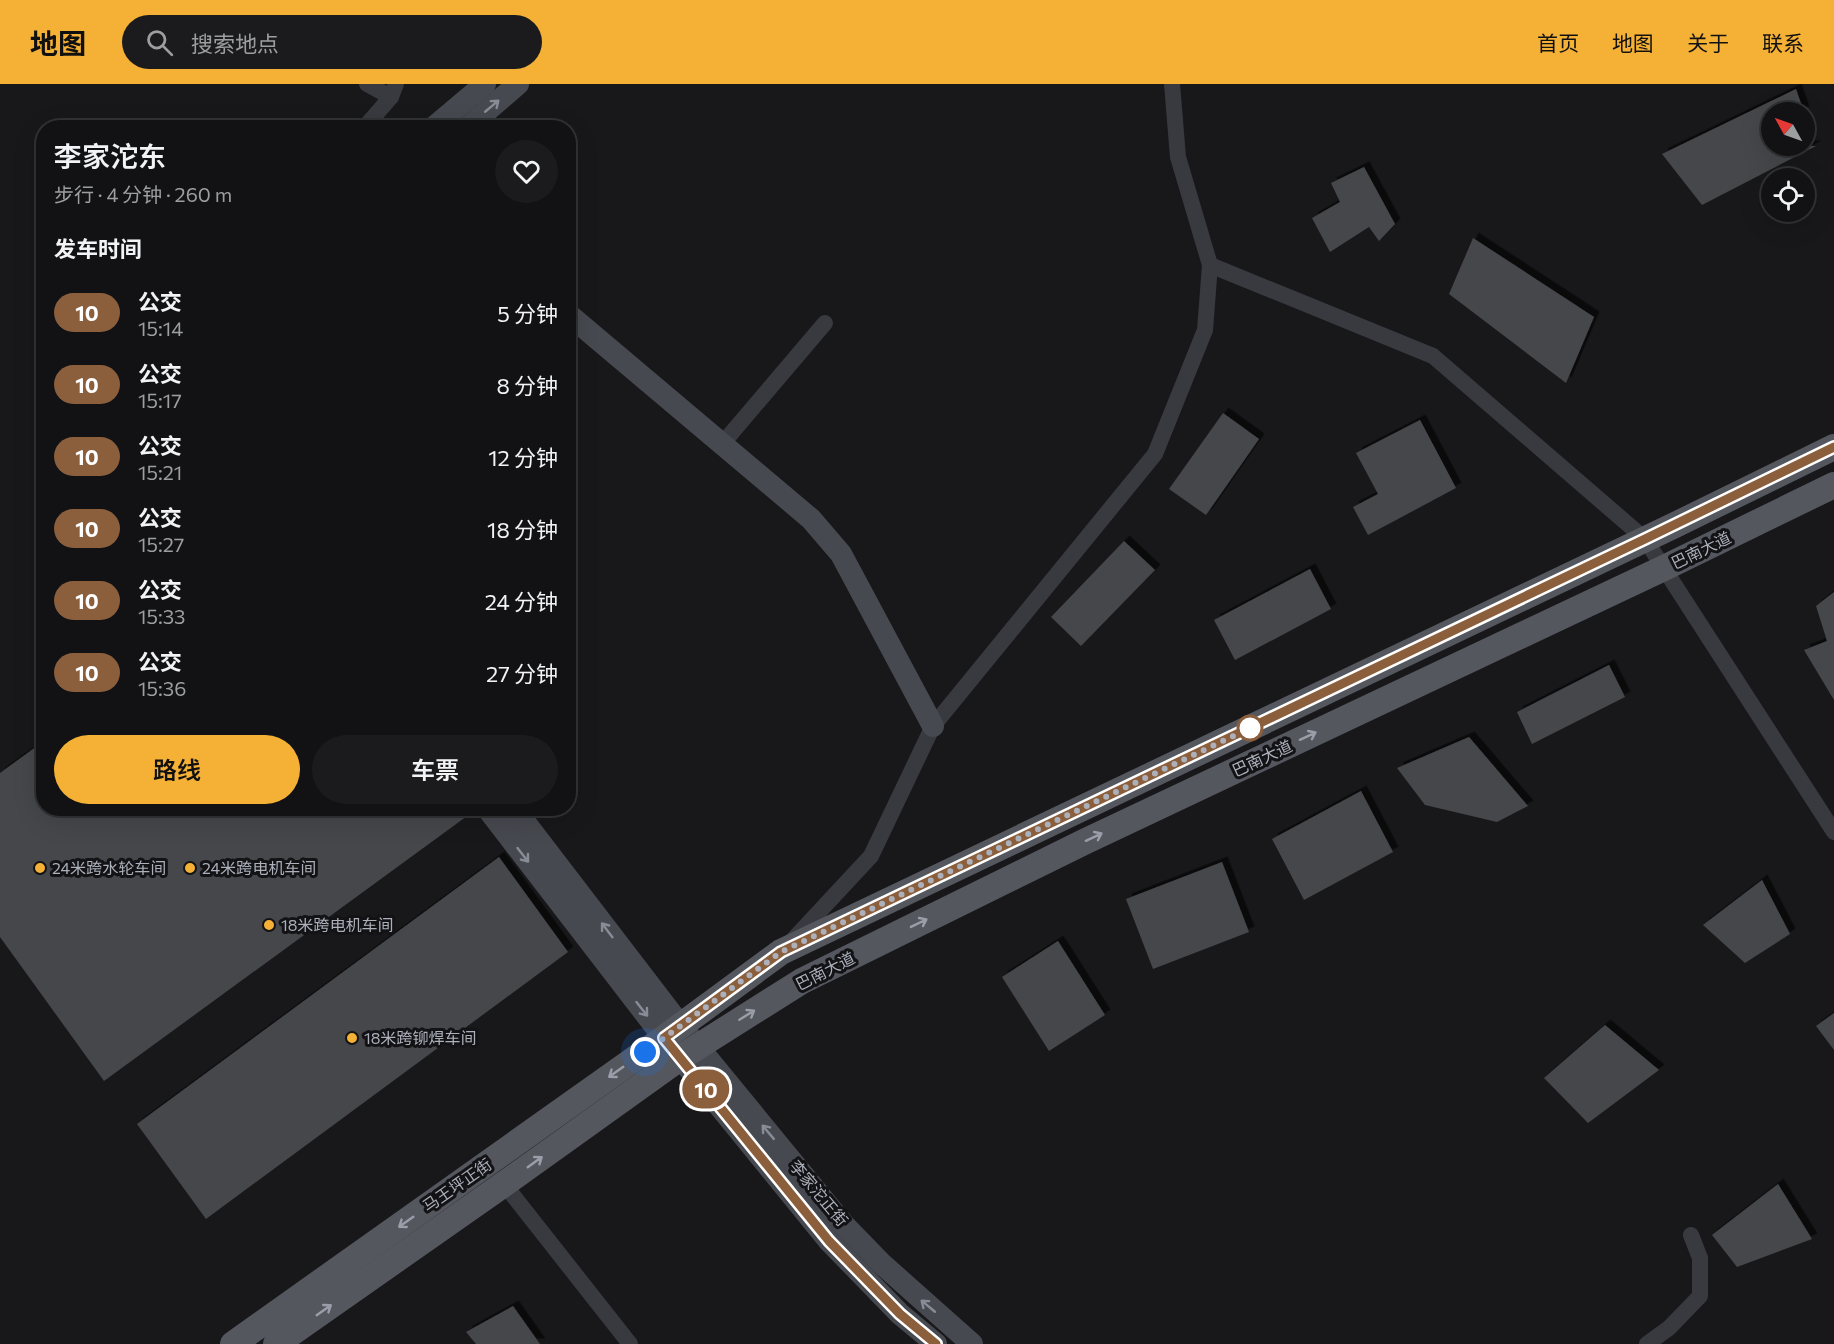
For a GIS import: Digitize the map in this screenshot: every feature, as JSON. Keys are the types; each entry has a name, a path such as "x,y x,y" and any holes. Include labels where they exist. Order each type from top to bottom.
{"main road":[{"path":"442,120 485,84"},
{"path":"476,120 518,84"},
{"path":"576,321 812,519 841,554 933,726"},
{"name":"巴南大道","path":"680,1042 781,952 1834,447"},
{"name":"巴南大道","path":"680,1042 1086,841 1834,486"},
{"path":"494,816 680,1042"},
{"path":"520,816 680,1042"},
{"name":"马王坪正街","path":"276,1344 504,1184 680,1042"},
{"name":"马王坪正街","path":"233,1344 680,1042"},
{"name":"李家沱正街","path":"680,1042 829,1241 900,1314 936,1344"},
{"name":"李家沱正街","path":"680,1042 845,1226 889,1270 972,1344"}],"street":[{"path":"367,84 394,91 370,120"},
{"path":"781,952 872,856 933,726 1155,454 1205,330 1210,265 1178,158 1172,84"},
{"path":"1210,265 1433,357 1645,539 1834,832"},
{"path":"723,443 825,323"},
{"path":"504,1184 630,1344"},
{"path":"1647,1344 1669,1328 1700,1296 1700,1258 1691,1234"}],"building":[{"path":"1796,89 1801,102 1769,102"},
{"path":"1761,106 1761,156 1797,156 1773,168 1761,168 1761,174 1702,205 1662,154"},
{"path":"1364,167 1395,224 1379,241 1369,227 1330,252 1312,218 1340,202 1331,183"},
{"path":"1473,238 1594,317 1566,383 1449,294"},
{"path":"1223,413 1259,439 1206,515 1169,489"},
{"path":"1420,420 1456,488 1368,535 1353,507 1378,494 1356,453"},
{"path":"1124,541 1155,570 1081,646 1051,617"},
{"path":"1310,569 1331,609 1235,660 1214,620"},
{"path":"1834,592 1834,700 1804,650 1827,641 1816,606"},
{"path":"1609,665 1625,697 1532,744 1517,712"},
{"path":"1469,737 1528,806 1497,822 1425,805 1397,768"},
{"path":"36,747 36,816 467,816 104,1081 0,937 0,773"},
{"path":"1361,791 1393,852 1304,900 1272,839"},
{"name":"18米跨铆焊车间","path":"499,857 568,952 206,1219 137,1124"},
{"path":"1222,862 1249,932 1153,969 1126,899"},
{"path":"1762,880 1790,934 1745,963 1703,925"},
{"path":"1058,941 1105,1015 1049,1051 1002,977"},
{"path":"1834,1013 1834,1050 1816,1026"},
{"path":"1605,1025 1659,1070 1588,1123 1544,1078"},
{"path":"1778,1184 1812,1239 1737,1267 1712,1235"},
{"path":"513,1306 540,1344 476,1344 466,1332"}],"bus line":[{"name":"10","path":"936,1344 900,1314 829,1241 664,1038 781,952 1834,447"}],"place":[{"name":"24米跨水轮车间","path":"40,868"},
{"name":"24米跨电机车间","path":"190,868"},
{"name":"18米跨电机车间","path":"269,925"},
{"name":"18米跨铆焊车间","path":"352,1038"}],"route":[{"path":"645,1052 781,952 1250,728"}]}
